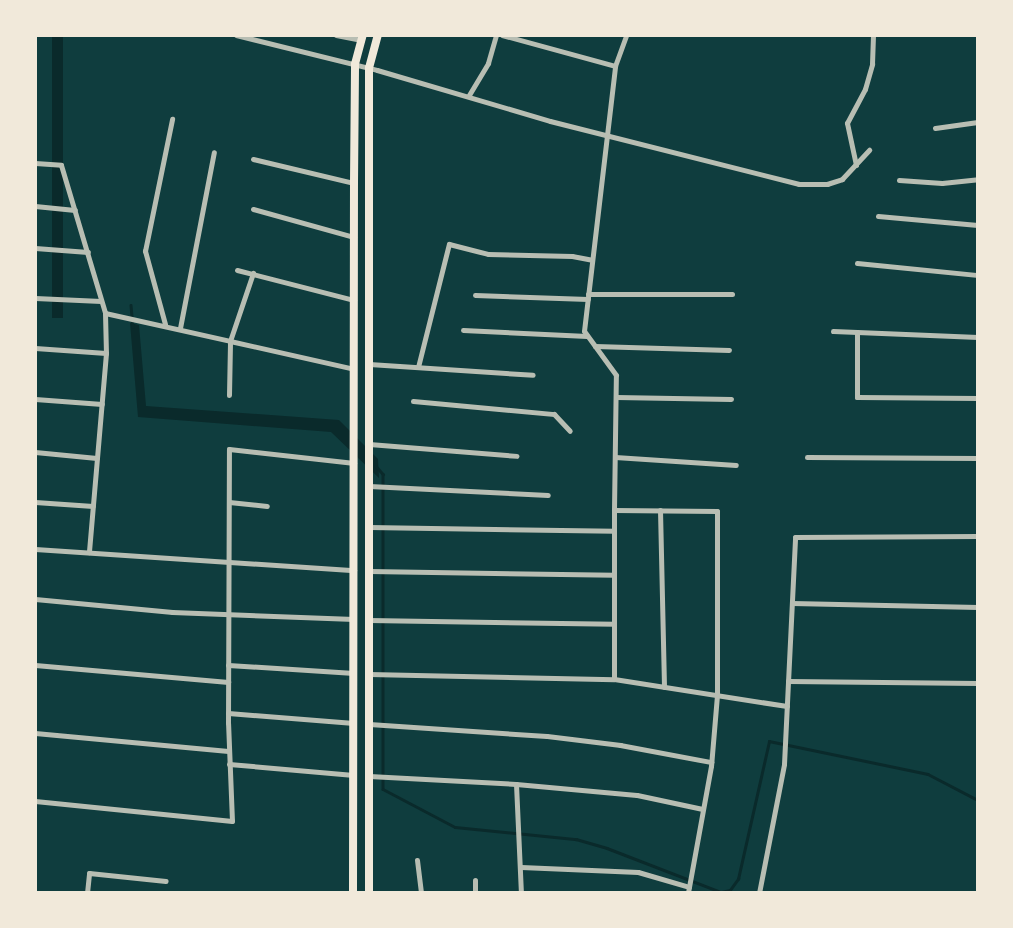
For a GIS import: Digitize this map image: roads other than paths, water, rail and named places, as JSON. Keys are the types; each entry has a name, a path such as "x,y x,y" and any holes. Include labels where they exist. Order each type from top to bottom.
{"main road":[{"path":"369,893 369,68 378,35"},
{"path":"354,893 355,64 362,38"}],"street":[{"path":"236,35 355,64 799,184 827,184 842,179 869,150"},
{"path":"336,35 362,38"},
{"path":"469,95 488,63 496,35"},
{"path":"502,35 615,66"},
{"path":"614,679 616,375 584,331 615,66 626,35"},
{"path":"856,164 847,123 865,89 872,64 873,35"},
{"path":"165,324 145,251 172,120"},
{"path":"935,128 978,122"},
{"path":"180,328 214,152"},
{"path":"253,159 354,183"},
{"path":"35,163 61,165 105,313 106,353 89,552"},
{"path":"899,180 943,183 978,179"},
{"path":"35,206 75,210"},
{"path":"253,209 354,237"},
{"path":"877,216 978,225"},
{"path":"418,368 449,244 488,254 572,256 592,260"},
{"path":"35,248 88,252"},
{"path":"857,263 978,275"},
{"path":"237,270 354,300"},
{"path":"229,395 230,341 253,273"},
{"path":"475,295 732,294"},
{"path":"35,298 101,301"},
{"path":"105,313 165,324 354,369"},
{"path":"464,330 587,336"},
{"path":"833,331 978,337"},
{"path":"857,332 857,397 978,398"},
{"path":"595,346 729,350"},
{"path":"35,348 106,353"},
{"path":"369,364 533,375"},
{"path":"615,397 731,399"},
{"path":"35,399 102,404"},
{"path":"413,401 554,414 570,431"},
{"path":"369,444 517,456"},
{"path":"35,801 232,821 228,713 229,449 354,463"},
{"path":"35,452 97,458"},
{"path":"615,457 736,465"},
{"path":"807,457 978,458"},
{"path":"369,486 548,495"},
{"path":"35,502 93,506"},
{"path":"229,502 267,506"},
{"path":"521,867 638,872 688,890 711,762 717,695 717,511 614,510"},
{"path":"660,510 664,687"},
{"path":"369,527 614,531"},
{"path":"759,893 784,764 795,537 978,536"},
{"path":"35,549 354,570"},
{"path":"369,571 614,575"},
{"path":"35,599 229,614 354,620"},
{"path":"792,603 978,607"},
{"path":"369,620 614,624"},
{"path":"35,665 228,682"},
{"path":"229,665 354,673"},
{"path":"369,674 614,679 787,706"},
{"path":"788,681 978,683"},
{"path":"228,713 354,723"},
{"path":"369,724 547,736 620,744 711,762"},
{"path":"35,733 229,751"},
{"path":"229,764 354,775"},
{"path":"369,776 516,784 637,795 703,809"},
{"path":"516,784 521,893"},
{"path":"418,860 421,893"},
{"path":"87,893 89,873 166,881"},
{"path":"475,880 475,893"}],"water":[{"path":"52,35 63,35 63,318 52,318"},
{"path":"130,323 139,325 146,406 339,420 378,459 379,478 331,432 138,417"}],"waterway":[{"path":"131,305 133,327"},
{"path":"376,466 383,474 383,789 455,827 576,839 607,848 721,892 730,890 738,879 769,741 928,774 978,800"}]}
